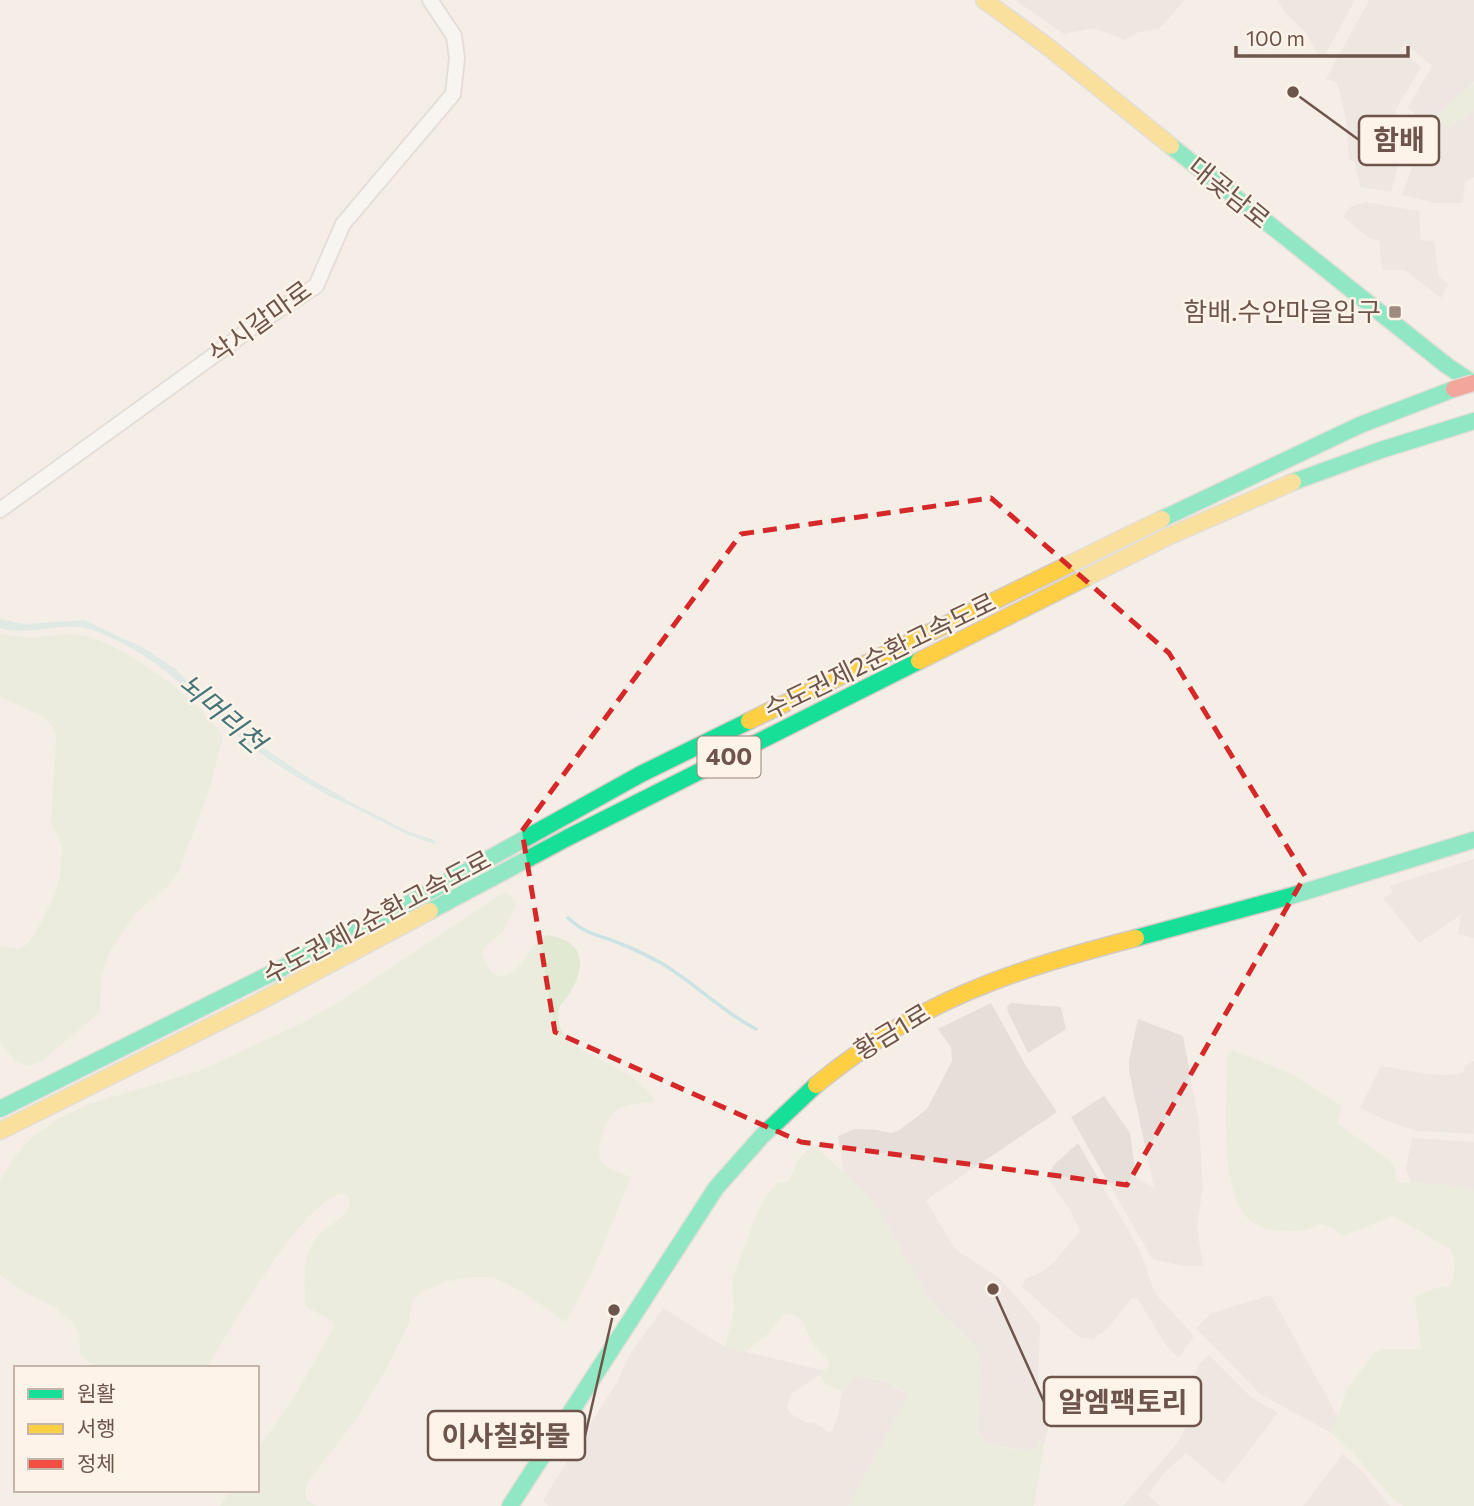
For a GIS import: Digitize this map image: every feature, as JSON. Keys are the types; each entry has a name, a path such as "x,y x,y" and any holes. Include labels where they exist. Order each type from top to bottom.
{"main road":[{"name":"대곶남로","path":"984,0 1047,46 1446,365 1474,383"},
{"name":"수도권제2순환고속도로","path":"0,1109 384,917 641,774 775,707 1289,457 1360,425 1474,383"},
{"name":"수도권제2순환고속도로","path":"0,1131 255,1004 566,838 1167,537 1242,502 1312,474 1474,421"},
{"name":"황금1로","path":"510,1506 716,1188 752,1144 794,1102 875,1039 927,1009 1007,976 1293,897 1474,840"}],"street":[{"name":"삭시갈마로","path":"0,510 260,322 316,286 343,224 453,94 457,58 454,36 430,0"}],"highlighted area":[{"path":"991,498 1169,653 1305,876 1127,1185 801,1142 555,1032 522,831 741,534"}],"shaded area":[{"path":"1015,0 1185,0 1159,29 1139,32 1125,40 1094,28 1064,34"},
{"path":"1277,0 1355,0 1324,57 1318,55 1307,34"},
{"path":"1369,0 1474,0 1474,82 1449,128 1474,110 1474,177 1465,182 1463,203 1435,203 1402,195 1427,128 1408,107 1432,66 1405,43 1400,50 1421,67 1395,111 1408,130 1391,192 1360,187 1355,163 1349,159 1346,119 1340,93 1336,82 1326,79"},
{"path":"1366,202 1419,211 1421,240 1434,241 1439,277 1448,284 1441,298 1405,270 1382,270 1379,241 1369,238 1343,217 1350,207"},
{"path":"1474,859 1474,938 1458,934 1461,915 1419,943 1383,898 1393,892 1389,886"},
{"path":"991,1003 1026,1066 1057,1112 926,1200 958,1251 1001,1279 1040,1325 1038,1392 1050,1395 1048,1428 1044,1444 1038,1442 1038,1448 1031,1451 992,1445 976,1430 981,1367 969,1340 940,1313 926,1294 872,1199 844,1175 838,1136 855,1129 891,1133 898,1131 927,1109 952,1061 951,1047 938,1029"},
{"path":"1011,1003 1061,1007 1066,1029 1028,1053 1008,1012 1007,1007"},
{"path":"1138,1019 1183,1036 1199,1121 1203,1187 1197,1226 1203,1266 1182,1266 1152,1259 1071,1117 1104,1096 1130,1133 1136,1177 1154,1188 1129,1071"},
{"path":"1474,1061 1474,1134 1417,1131 1389,1122 1360,1108 1381,1066 1448,1075 1463,1073 1465,1066"},
{"path":"1412,1138 1474,1142 1474,1191 1447,1185 1411,1183 1406,1168"},
{"path":"1078,1143 1140,1251 1155,1293 1194,1336 1178,1358 1166,1345 1137,1298 1132,1298 1108,1328 1093,1339 1082,1338 1021,1286 1027,1278 1042,1272 1055,1261 1080,1231 1070,1210 1049,1180 1054,1165"},
{"path":"1271,1295 1338,1417 1330,1432 1260,1394 1196,1328 1211,1313"},
{"path":"663,1308 725,1347 826,1371 791,1394 787,1406 790,1413 806,1423 814,1422 828,1432 832,1431 838,1416 842,1392 853,1378 861,1376 886,1382 909,1395 849,1506 548,1506 543,1500 617,1382 630,1354"},
{"path":"1209,1355 1252,1398 1278,1413 1223,1484 1186,1453 1165,1472 1148,1495 1160,1506 1123,1506 1178,1442 1188,1423 1195,1373 1199,1364"},
{"path":"1343,1454 1362,1471 1390,1506 1303,1506"}],"green space":[{"path":"1474,82 1474,110 1449,128 1434,120"},
{"path":"0,633 28,637 74,634 102,641 141,663 182,693 214,724 223,738 209,791 179,871 169,885 136,913 110,951 101,979 100,1012 42,1061 28,1066 15,1061 0,1042 0,946 19,949 26,945 36,932 55,894 60,875 62,847 51,823 56,735 48,721 41,716 0,697"},
{"path":"503,893 509,894 517,903 503,932 484,948 482,955 491,972 501,977 510,973 547,935 568,942 579,955 580,963 576,982 559,1008 559,1024 564,1035 581,1049 634,1078 656,1101 618,1109 609,1119 602,1134 599,1150 602,1163 631,1177 591,1275 566,1322 521,1291 493,1277 471,1277 444,1282 424,1291 413,1300 410,1321 387,1368 357,1418 308,1482 305,1492 307,1500 317,1506 220,1506 229,1492 259,1492 259,1447 293,1399 335,1325 305,1306 305,1270 312,1244 346,1212 349,1200 346,1193 329,1199 290,1239 207,1366 93,1366 80,1355 79,1332 74,1324 53,1306 26,1293 0,1275 0,1180 16,1155 33,1136 61,1117 92,1103 199,1071 304,1022 342,1000"},
{"path":"1232,1050 1290,1073 1342,1106 1337,1123 1389,1160 1394,1165 1397,1182 1447,1185 1474,1191 1474,1506 1403,1506 1392,1498 1355,1455 1330,1432 1338,1417 1346,1390 1376,1351 1421,1349 1415,1297 1432,1289 1450,1286 1454,1268 1450,1249 1393,1216 1343,1236 1333,1228 1320,1224 1303,1231 1278,1231 1260,1227 1250,1220 1242,1211 1230,1179 1226,1117 1227,1061 1228,1053"},
{"path":"813,1144 872,1199 926,1294 940,1313 976,1347 981,1367 976,1431 988,1443 1006,1448 1034,1449 1038,1448 1038,1442 1044,1444 1034,1506 849,1506 909,1395 868,1377 853,1378 842,1392 824,1383 820,1376 830,1365 829,1362 812,1343 801,1320 791,1315 783,1315 769,1333 745,1352 725,1347 734,1309 732,1279 761,1203 777,1183 788,1182 798,1160"}],"water":[{"path":"0,619 24,624 84,620 144,648 175,669 258,744 345,798 342,802 329,796 261,754 173,678 118,641 84,628 12,631 0,628"}],"waterway":[{"name":"뇌머리천","path":"341,799 408,833 434,842"},
{"name":"뇌머리천","path":"568,918 587,931 661,963 756,1029"}],"traffic: fast":[{"path":"1171,146 1446,365 1474,384"},
{"path":"1162,519 1360,425 1454,389"},
{"path":"1293,482 1381,450 1474,421"},
{"path":"430,911 567,838 919,661"},
{"path":"0,1109 384,917 641,774 749,721"},
{"path":"1136,938 1291,896 1474,840"},
{"path":"510,1506 716,1188 762,1136 816,1085"}],"traffic: slow":[{"path":"984,0 1047,46 1171,146"},
{"path":"919,661 1167,537 1293,482"},
{"path":"749,721 1162,519"},
{"path":"0,1131 255,1004 430,911"},
{"path":"816,1085 892,1031 967,992 1047,963 1136,938"}],"traffic: jam":[{"path":"1454,389 1474,383"}],"place":[{"name":"함배","path":"1293,92"},
{"name":"함배.수안마을입구","path":"1395,312"},
{"name":"알엠팩토리","path":"993,1289"},
{"name":"이사칠화물","path":"614,1310"}]}
